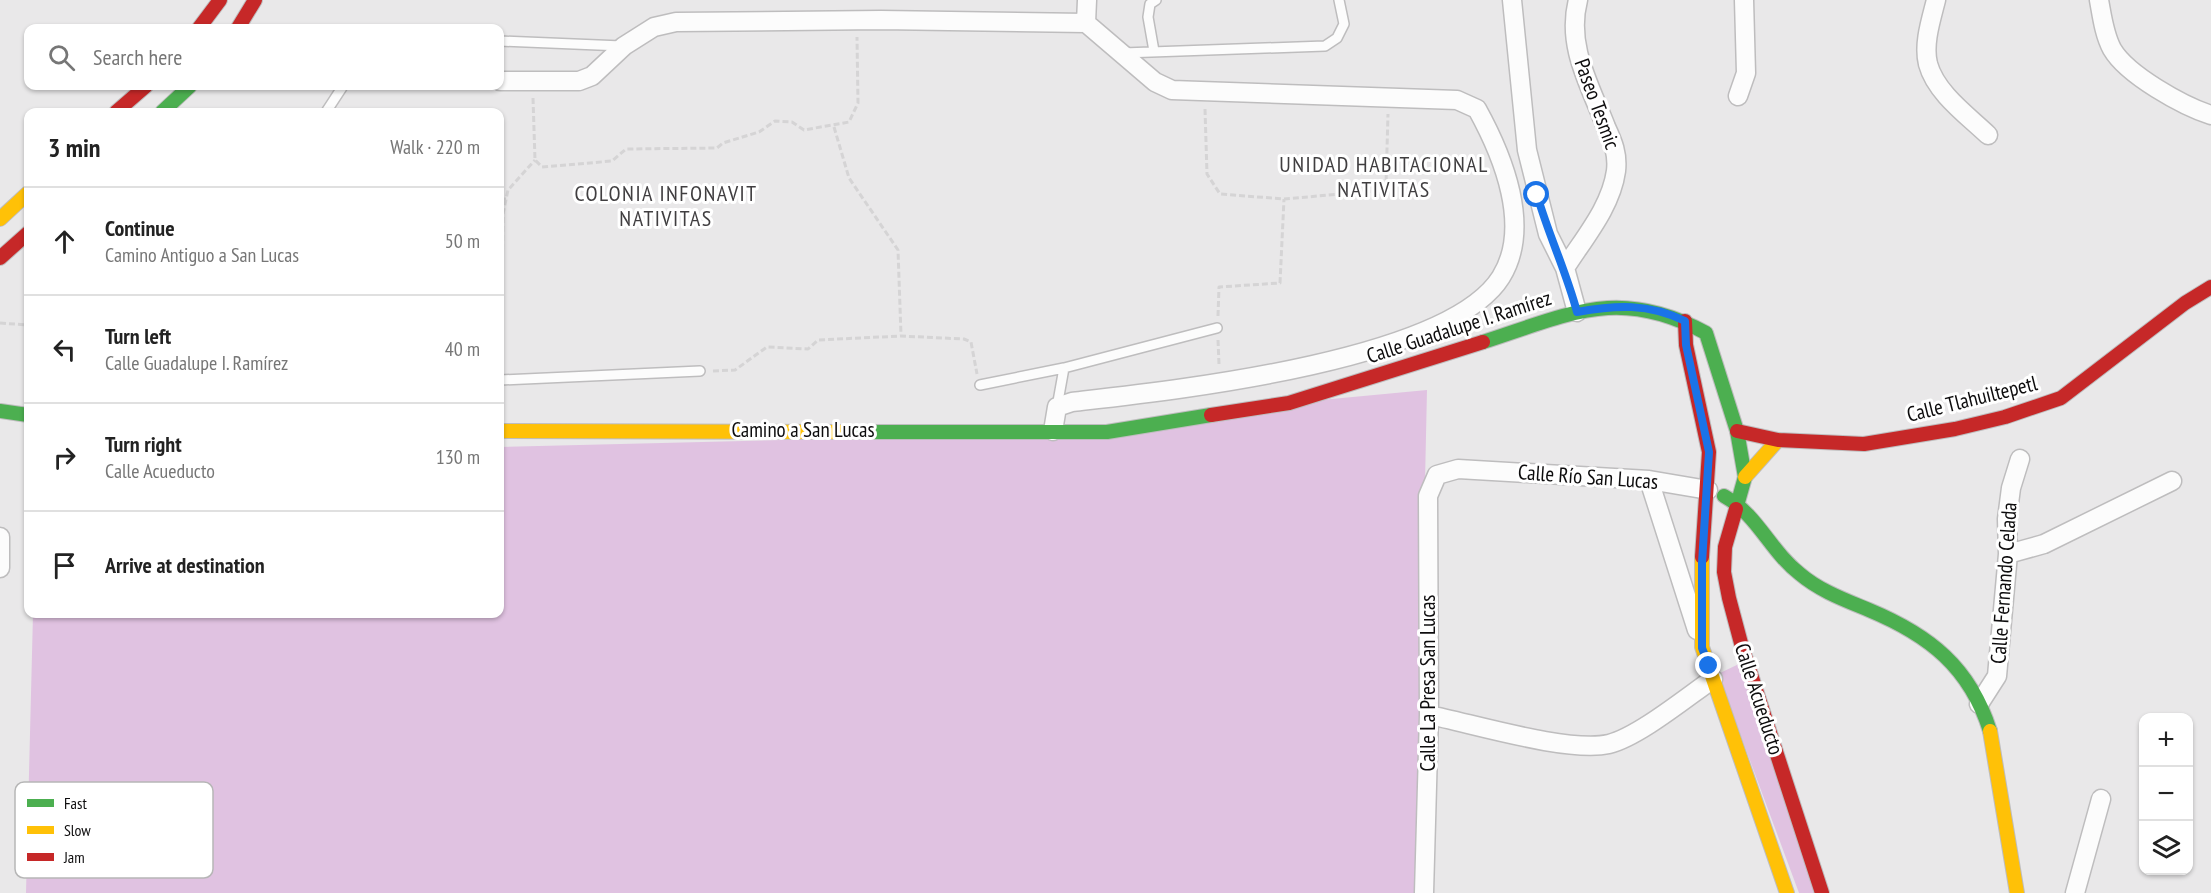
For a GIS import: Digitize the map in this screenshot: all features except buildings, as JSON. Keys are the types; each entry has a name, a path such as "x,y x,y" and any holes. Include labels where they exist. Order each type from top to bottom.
{"street":[{"path":"202,24 220,0"},
{"path":"240,24 255,0"},
{"path":"1086,23 1087,0"},
{"path":"1512,0 1527,150 1548,234 1565,268 1577,312"},
{"name":"Paseo Tesmic","path":"1565,268 1607,201 1616,171 1617,152 1577,59 1575,10 1578,0"},
{"path":"1738,96 1746,73 1744,0"},
{"path":"1936,0 1928,38 1928,64 1943,91 1988,135"},
{"path":"2099,0 2105,30 2119,59 2171,95 2211,115"},
{"path":"504,81 579,81 592,76 624,46 654,27 676,22 857,20 1086,23 1155,82 1172,90 1457,100 1478,109 1504,170 1515,221 1501,278 1469,308 1413,336 1310,367 1258,378 1072,402 1057,407 1053,431"},
{"path":"121,108 141,90"},
{"path":"166,108 186,90"},
{"path":"0,219 24,197"},
{"path":"0,258 24,237"},
{"name":"Calle Tlahuiltepetl","path":"1737,431 1778,440 1864,444 1955,429 2005,417 2061,398 2185,303 2211,287"},
{"name":"Calle Guadalupe I. Ramírez","path":"1107,432 1289,403 1577,312 1618,305 1667,312 1706,333 1737,431 1744,477 1737,501"},
{"name":"Calle Acueducto","path":"1685,321 1686,345 1709,452 1702,563 1702,648"},
{"path":"1700,402 1726,398"},
{"path":"0,411 24,414"},
{"name":"Camino a San Lucas","path":"504,431 1107,432"},
{"path":"1744,477 1778,440"},
{"name":"Calle Fernando Celada","path":"1979,704 1997,676 2008,554 2007,519 2011,488 2020,459"},
{"name":"Calle Río San Lucas","path":"1437,476 1458,469 1649,480 1708,490 1737,501"},
{"name":"Calle La Presa San Lucas","path":"1424,893 1429,715 1428,496 1437,476"},
{"name":"Calle Acueducto","path":"1649,480 1702,648 1786,893"},
{"path":"2008,554 2044,544 2172,481"},
{"path":"1737,501 1754,518 1786,563 1810,582 1896,621 1926,639 1949,659 1979,704 1990,730 2017,893"},
{"name":"Calle Acueducto","path":"1737,501 1725,548 1724,572 1742,647 1822,893"},
{"path":"0,537 0,568"},
{"path":"1429,715 1580,747 1610,744 1632,734 1742,647"},
{"path":"2075,893 2101,799"}],"lane":[{"path":"1154,51 1148,17 1150,4 1156,0"},
{"path":"1123,53 1325,46 1337,38 1344,24 1339,0"},
{"path":"504,41 624,46"},
{"path":"329,108 340,90"},
{"path":"980,385 1064,368 1217,328"},
{"path":"1057,407 1064,368"},
{"path":"504,380 700,371"}],"path":[{"path":"535,160 542,167 612,161 626,149 717,148 723,143 759,132 775,121 792,122 804,130 834,127 849,122 858,103 857,20"},
{"path":"504,214 508,190 535,160 533,81"},
{"path":"1204,92 1207,174 1220,194 1284,199 1375,191 1386,184 1389,98"},
{"path":"834,127 849,178 898,250 901,336"},
{"path":"1217,328 1219,287 1281,284 1284,199"},
{"path":"0,323 24,326"},
{"path":"700,371 735,370 767,347 808,349 818,340 901,336 964,339 971,342 980,385"}],"shaded area":[{"path":"1427,390 1416,893 26,893 26,878 213,878 213,782 29,782 33,618 504,618 504,447 1107,432 1289,403"},
{"path":"1743,662 1817,893 1799,893 1718,674"}],"traffic: fast":[{"path":"166,108 186,90"},
{"path":"1483,342 1542,322 1594,309 1620,308 1647,311 1675,319 1706,333 1737,431 1745,477 1736,509"},
{"path":"0,411 24,414"},
{"path":"847,432 1107,432 1211,415"},
{"path":"1724,496 1746,513 1780,555 1808,580 1833,595 1910,630 1944,656 1959,671 1971,689 1982,708 1990,731"}],"traffic: slow":[{"path":"0,219 24,197"},
{"path":"504,431 847,432"},
{"path":"1745,477 1778,440"},
{"path":"1702,557 1702,647 1787,893"},
{"path":"1990,731 2017,893"}],"traffic: jam":[{"path":"202,24 220,0"},
{"path":"240,24 255,0"},
{"path":"121,108 141,90"},
{"path":"0,258 24,237"},
{"path":"1737,431 1778,440 1864,444 1955,429 2005,417 2061,398 2185,303 2211,287"},
{"path":"1685,321 1686,345 1709,452 1702,557"},
{"path":"1211,415 1289,403 1483,342"},
{"path":"1736,509 1725,547 1724,572 1729,598 1742,647 1822,893"}],"district":[{"name":"UNIDAD HABITACIONAL NATIVITAS","path":"1384,176"},
{"name":"COLONIA INFONAVIT NATIVITAS","path":"666,206"}],"route":[{"path":"1537,195 1548,234 1565,268 1577,312 1618,305 1667,312 1685,321 1686,345 1709,452 1702,563 1702,648 1709,666"}]}
